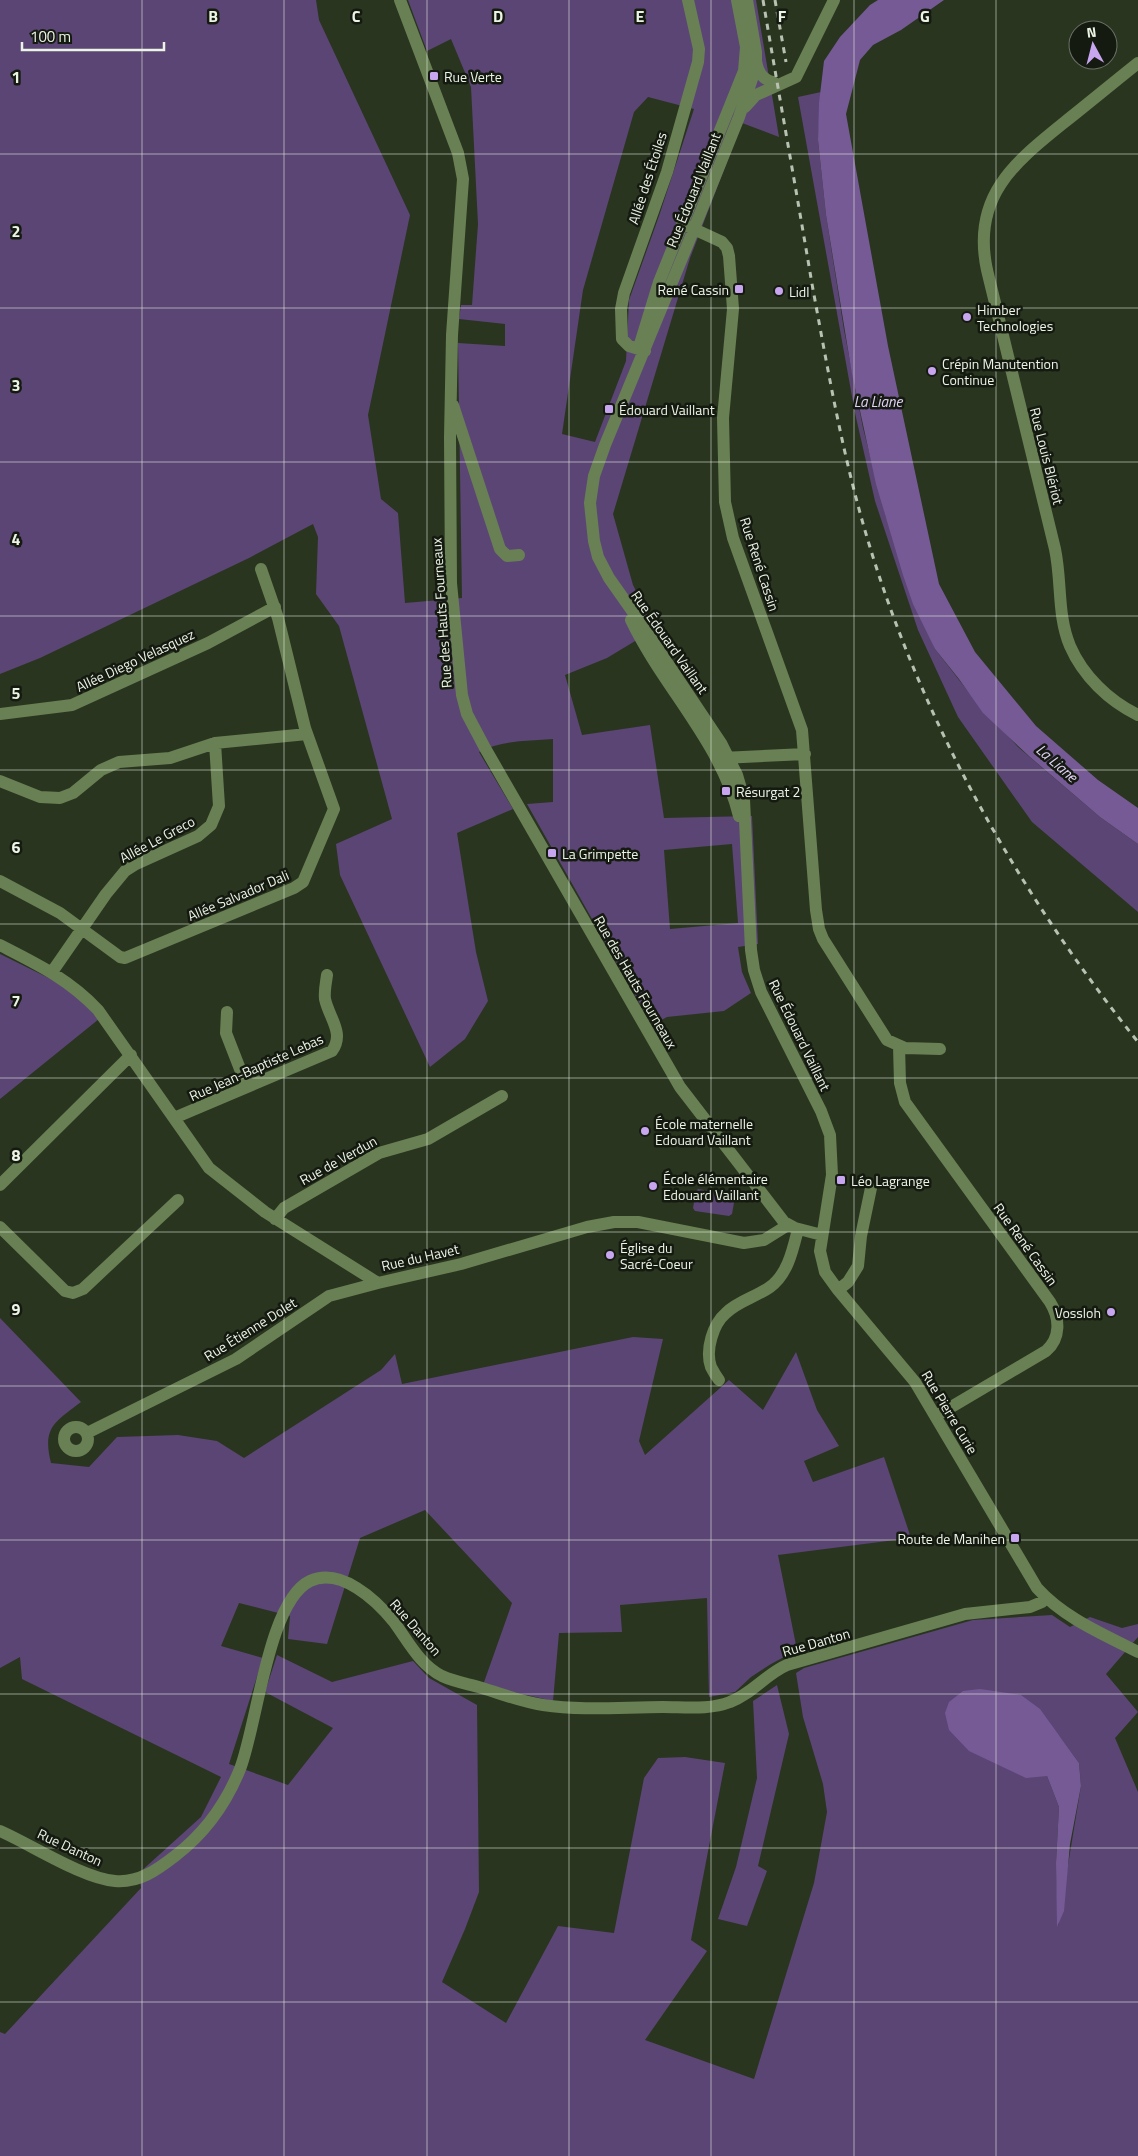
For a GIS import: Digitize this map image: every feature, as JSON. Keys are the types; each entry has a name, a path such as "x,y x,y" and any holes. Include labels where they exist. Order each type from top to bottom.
{"street":[{"name":"Rue des Hauts Fourneaux","path":"400,0 458,153 463,179 452,328 450,398 451,583 460,687 467,714 680,1087 738,1163 793,1227"},
{"name":"Allée des Étoiles","path":"642,350 629,346 622,339 622,303 668,166 699,57 688,0"},
{"name":"Rue Édouard Vaillant","path":"737,0 759,85 739,118 689,226 656,291 642,350 599,462 590,503 591,526 596,549 605,571 646,650 716,759 733,794 745,846"},
{"name":"Rue Édouard Vaillant","path":"689,226 734,98 752,58 747,0"},
{"path":"759,85 790,81 796,78 834,0"},
{"path":"734,98 759,85 766,79 760,74 752,58"},
{"name":"Rue Louis Blériot","path":"1138,63 1028,152 1010,170 999,186 990,208 984,241 986,270 1057,558 1061,611 1066,634 1076,658 1095,683 1113,700 1138,714"},
{"name":"Rue René Cassin","path":"689,226 722,242 726,245 729,256 733,304 724,418 725,502 733,538 801,725 805,754 816,910 821,934 884,1036 890,1042 899,1046 900,1083 905,1102 1050,1302 1058,1320 1055,1340 1046,1351 936,1416"},
{"path":"450,398 461,426 500,549 507,556 519,555"},
{"name":"Allée Salvador Dali","path":"0,881 56,910 125,958 300,884 305,879 334,809 307,734 274,606 261,569"},
{"name":"Rue Édouard Vaillant","path":"618,593 640,622 730,758 738,775 744,799 751,942 756,976 764,998 821,1111 830,1135 832,1175 822,1234"},
{"name":"Allée Diego Velasquez","path":"0,714 72,705 208,642 274,606"},
{"path":"0,781 40,797 60,798 73,793 93,775 110,765 170,758 215,743 307,734"},
{"name":"Allée Le Greco","path":"52,972 114,883 128,869 201,834 211,825 219,806 215,743"},
{"path":"716,759 805,754"},
{"name":"Rue du Havet","path":"0,945 52,972 78,990 102,1015 209,1168 275,1219 378,1283 460,1264 587,1227 614,1222 645,1223 744,1243 764,1240 793,1227"},
{"name":"Rue Jean-Baptiste Lebas","path":"174,1118 332,1051 337,1044 338,1035 325,996 327,976"},
{"path":"227,1012 226,1033 247,1087"},
{"path":"899,1046 940,1049"},
{"path":"0,1184 131,1054"},
{"name":"Rue de Verdun","path":"275,1219 284,1208 379,1153 428,1139 502,1096"},
{"path":"838,1290 848,1282 858,1266 861,1233 871,1188"},
{"path":"0,1227 65,1290 73,1293 83,1289 178,1200"},
{"path":"719,1380 709,1358 710,1345 716,1326 726,1313 771,1287 789,1262 793,1227 822,1234"},
{"name":"Rue Pierre Curie","path":"822,1234 820,1251 823,1267 838,1290 907,1372 936,1416 1024,1568 1046,1597 1058,1607 1089,1627 1138,1652"},
{"name":"Rue Étienne Dolet","path":"87,1432 236,1359 329,1296 378,1283"},
{"name":"Rue Danton","path":"0,1831 89,1874 112,1881 133,1880 144,1877 181,1851 208,1825 230,1790 246,1752 268,1658 281,1621 299,1589 319,1578 337,1580 362,1592 390,1617 427,1665 443,1676 532,1703 575,1707 721,1705 745,1695 773,1672 787,1665 965,1614 1030,1607 1042,1602 1046,1597"}],"shaded area":[{"path":"0,0 316,0 319,20 410,215 368,415 381,499 398,513 405,603 462,598 458,343 505,346 505,324 459,319 461,305 472,305 478,224 471,87 451,39 427,51 408,0 756,0 779,137 742,123 690,258 613,514 633,585 655,629 607,658 565,675 582,735 650,725 664,818 752,816 758,944 738,947 742,972 751,993 724,1011 667,1017 652,1025 527,804 553,802 553,739 496,745 479,752 513,809 457,833 476,952 488,1001 465,1039 430,1067 340,875 336,844 392,819 339,626 316,594 318,537 313,524 249,558 40,658 0,674","holes":["648,97 694,109 629,300 626,361 595,442 562,434 583,290 634,112","732,844 738,923 670,929 664,850"]},
{"path":"821,92 818,140 826,215 844,330 863,428 886,517 935,649 970,694 1018,747 1100,817 1138,844 1138,912 1032,822 958,717 918,630 875,501 855,413 798,97"},
{"path":"0,954 69,988 99,1019 0,1099"},
{"path":"698,1189 733,1195 735,1197 732,1214 729,1216 695,1211 693,1208"},
{"path":"0,1318 81,1402 53,1426 48,1441 51,1463 89,1467 117,1437 178,1435 217,1441 244,1458 381,1370 395,1354 402,1384 633,1337 663,1339 639,1441 645,1455 729,1380 763,1410 796,1352 817,1410 839,1446 804,1461 813,1482 884,1457 911,1538 778,1555 797,1650 751,1677 735,1692 709,1697 707,1598 620,1605 622,1632 559,1633 553,1701 483,1685 512,1603 425,1510 360,1538 327,1644 288,1639 290,1616 239,1603 221,1646 263,1658 229,1764 288,1785 333,1728 265,1692 277,1655 332,1682 413,1661 429,1678 477,1705 479,1892 442,1982 506,2023 558,1926 614,1933 644,1778 658,1758 685,1757 725,1763 691,1940 707,1951 645,2040 754,2079 814,1883 827,1812 823,1784 803,1717 796,1673 804,1668 973,1620 1052,1615 1070,1627 1090,1617 1122,1628 1138,1624 1138,1637 1106,1674 1138,1712 1115,1738 1138,1792 1138,2156 0,2156 0,2032 5,2034 141,1888 139,1873 201,1817 221,1777 22,1679 20,1657 0,1668","holes":["980,1689 1060,1737 1079,1763 1081,1786 1058,1926 1056,1863 1059,1807 1047,1776"]},
{"path":"777,1685 789,1734 758,1866 767,1871 747,1926 718,1919 736,1867 757,1778 753,1701"}],"water":[{"name":"La Liane","path":"878,0 944,0 901,30 873,45 860,60 846,114 888,346 939,584 975,652 1036,726 1098,780 1138,808 1138,844 1100,817 1030,757 983,713 935,649 913,604 903,575 876,484 852,374 826,215 818,140 819,103 824,61 840,37 870,5"},
{"path":"980,1689 1021,1695 1040,1709 1079,1763 1081,1786 1070,1844 1064,1911 1057,1927 1056,1863 1059,1807 1047,1776 1026,1778 969,1751 949,1730 945,1713 949,1702 963,1691"}],"railway":[{"path":"763,0 835,406 848,467 864,527 886,597 912,665 942,732 975,798 1051,924 1093,984 1138,1042"},
{"path":"775,0 786,62"}],"place":[{"name":"Rue Verte","path":"434,76"},
{"name":"René Cassin","path":"739,289"},
{"name":"Lidl","path":"779,291"},
{"name":"Himber Technologies","path":"967,317"},
{"name":"Crépin Manutention Continue","path":"932,371"},
{"name":"Édouard Vaillant","path":"609,409"},
{"name":"Résurgat 2","path":"726,791"},
{"name":"La Grimpette","path":"552,853"},
{"name":"École maternelle Edouard Vaillant","path":"645,1131"},
{"name":"Léo Lagrange","path":"841,1180"},
{"name":"École élémentaire Edouard Vaillant","path":"653,1186"},
{"name":"Église du Sacré-Coeur","path":"610,1255"},
{"name":"Vossloh","path":"1111,1312"},
{"name":"Route de Manihen","path":"1015,1538"}]}
